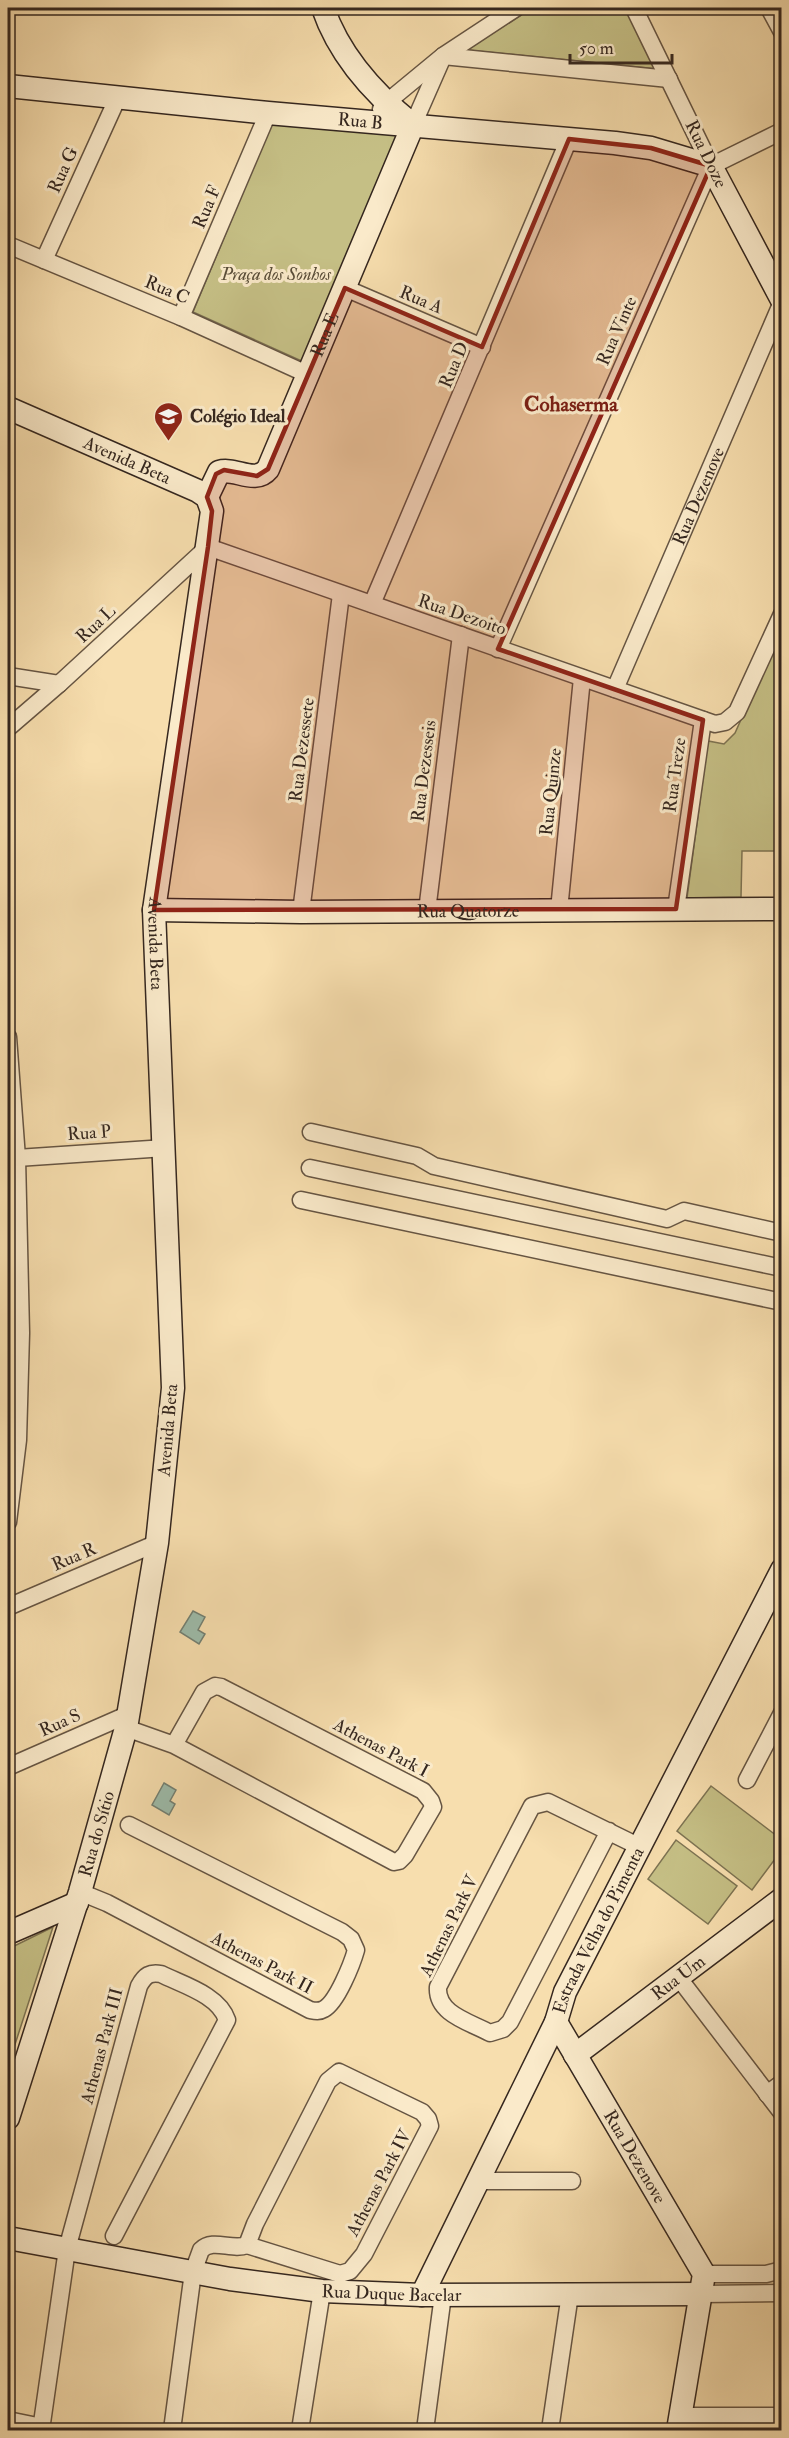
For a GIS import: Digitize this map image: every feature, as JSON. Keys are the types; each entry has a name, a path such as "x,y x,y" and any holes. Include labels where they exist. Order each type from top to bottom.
{"main road":[{"path":"323,8 344,50 365,80 386,103 413,125"},
{"name":"Rua B","path":"8,86 268,113 651,148 711,166"},
{"name":"Rua E","path":"207,497 216,474 221,471 253,476 265,472 309,375 413,125"},
{"name":"Rua Doze","path":"711,166 782,301"},
{"name":"Avenida Beta","path":"8,412 198,491 207,497 212,511 154,910 173,1388 157,1543"},
{"name":"Rua Quatorze","path":"154,910 301,912 782,909"},
{"name":"Rua do Sítio","path":"8,2118 78,1897 128,1721 157,1543"},
{"name":"Estrada Velha do Pimenta","path":"433,2295 478,2181 556,2022 565,1992 638,1846 782,1570"},
{"path":"8,1933 78,1897"},
{"name":"Rua Um","path":"575,2055 782,1899"},
{"name":"Rua Dezenove","path":"556,2022 703,2284"},
{"name":"Rua Duque Bacelar","path":"8,2238 194,2272 322,2290 433,2295 570,2295 703,2284"},
{"path":"680,2423 703,2284"}],"street":[{"path":"366,121 443,56 516,8"},
{"name":"Rua Doze","path":"634,8 711,166"},
{"path":"769,8 782,32"},
{"path":"443,56 669,79"},
{"path":"413,125 443,56"},
{"name":"Rua G","path":"44,260 118,97"},
{"name":"Rua F","path":"181,317 268,113"},
{"path":"711,166 782,131"},
{"name":"Rua D","path":"372,604 570,140"},
{"name":"Rua Vinte","path":"498,649 711,166"},
{"name":"Rua C","path":"8,245 181,317 309,375"},
{"name":"Rua A","path":"345,288 482,347"},
{"name":"Rua Dezenove","path":"615,689 782,301"},
{"name":"Rua Dezoito","path":"208,547 703,720"},
{"name":"Rua L","path":"8,728 208,547"},
{"name":"Rua Dezessete","path":"301,912 341,594"},
{"name":"Rua Treze","path":"676,909 703,720 721,724 730,720 737,712 782,614"},
{"name":"Rua Dezesseis","path":"427,911 460,635"},
{"path":"8,676 59,684"},
{"name":"Rua Quinze","path":"559,910 582,678"},
{"path":"8,1037 16,1158 21,1333 8,1522"},
{"path":"311,1132 417,1156 434,1166 667,1219 684,1211 782,1233"},
{"name":"Rua P","path":"16,1158 165,1148"},
{"path":"310,1168 782,1268"},
{"path":"301,1200 782,1302"},
{"name":"Rua R","path":"8,1607 157,1543"},
{"name":"Athenas Park I","path":"128,1721 394,1862 405,1856 433,1807 423,1791 221,1687 215,1686 204,1692 174,1745"},
{"path":"747,1780 781,1714"},
{"name":"Rua S","path":"8,1767 128,1721"},
{"name":"Athenas Park V","path":"609,1831 510,2022 503,2029 490,2033 444,2008 438,1995 438,1987 532,1806 548,1802 609,1831 638,1846"},
{"name":"Athenas Park II","path":"78,1897 107,1903 310,2010 318,2012 326,2008 333,2000 354,1958 356,1950 351,1939 342,1932 129,1825"},
{"name":"Athenas Park III","path":"67,2249 139,1986 144,1977 152,1973 161,1974 216,2002 227,2020 114,2236"},
{"path":"678,1977 782,2113"},
{"name":"Athenas Park IV","path":"194,2272 201,2250 205,2246 241,2248 247,2246 340,2274 350,2271 364,2254 428,2133 430,2126 428,2119 422,2112 339,2072 332,2077 255,2224 247,2246"},
{"path":"767,2094 782,2083"},
{"path":"478,2181 572,2181"},
{"path":"8,2420 42,2429 67,2249"},
{"path":"703,2284 782,2270"},
{"path":"172,2430 194,2272"},
{"name":"Rua Duque Bacelar","path":"703,2284 782,2293"},
{"path":"300,2430 322,2290"},
{"path":"425,2430 433,2295"},
{"path":"550,2430 570,2295"},
{"path":"680,2423 782,2416"}],"highlighted area":[{"path":"569,139 651,148 711,166 498,649 703,720 676,909 154,910 208,547 212,511 207,497 216,474 224,470 257,476 268,469 345,288 482,347"}],"green space":[{"path":"532,8 627,8 658,69 467,50"},
{"name":"Praça dos Sonhos","path":"273,120 401,132 306,363 193,312"},
{"path":"781,630 781,851 742,851 741,897 687,898 708,741 724,744 735,733"},
{"path":"711,1786 781,1839 781,1851 752,1890 677,1831"},
{"path":"676,1840 737,1886 708,1924 648,1879"},
{"path":"53,1927 8,2066 8,1949"}],"shaded area":[{"path":"193,1611 205,1617 198,1630 205,1634 199,1644 180,1632"},
{"path":"164,1783 176,1790 170,1801 175,1804 169,1815 152,1805"}],"place":[{"name":"Colégio Ideal","path":"169,442"}],"district":[{"name":"Cohaserma","path":"571,404"}]}
